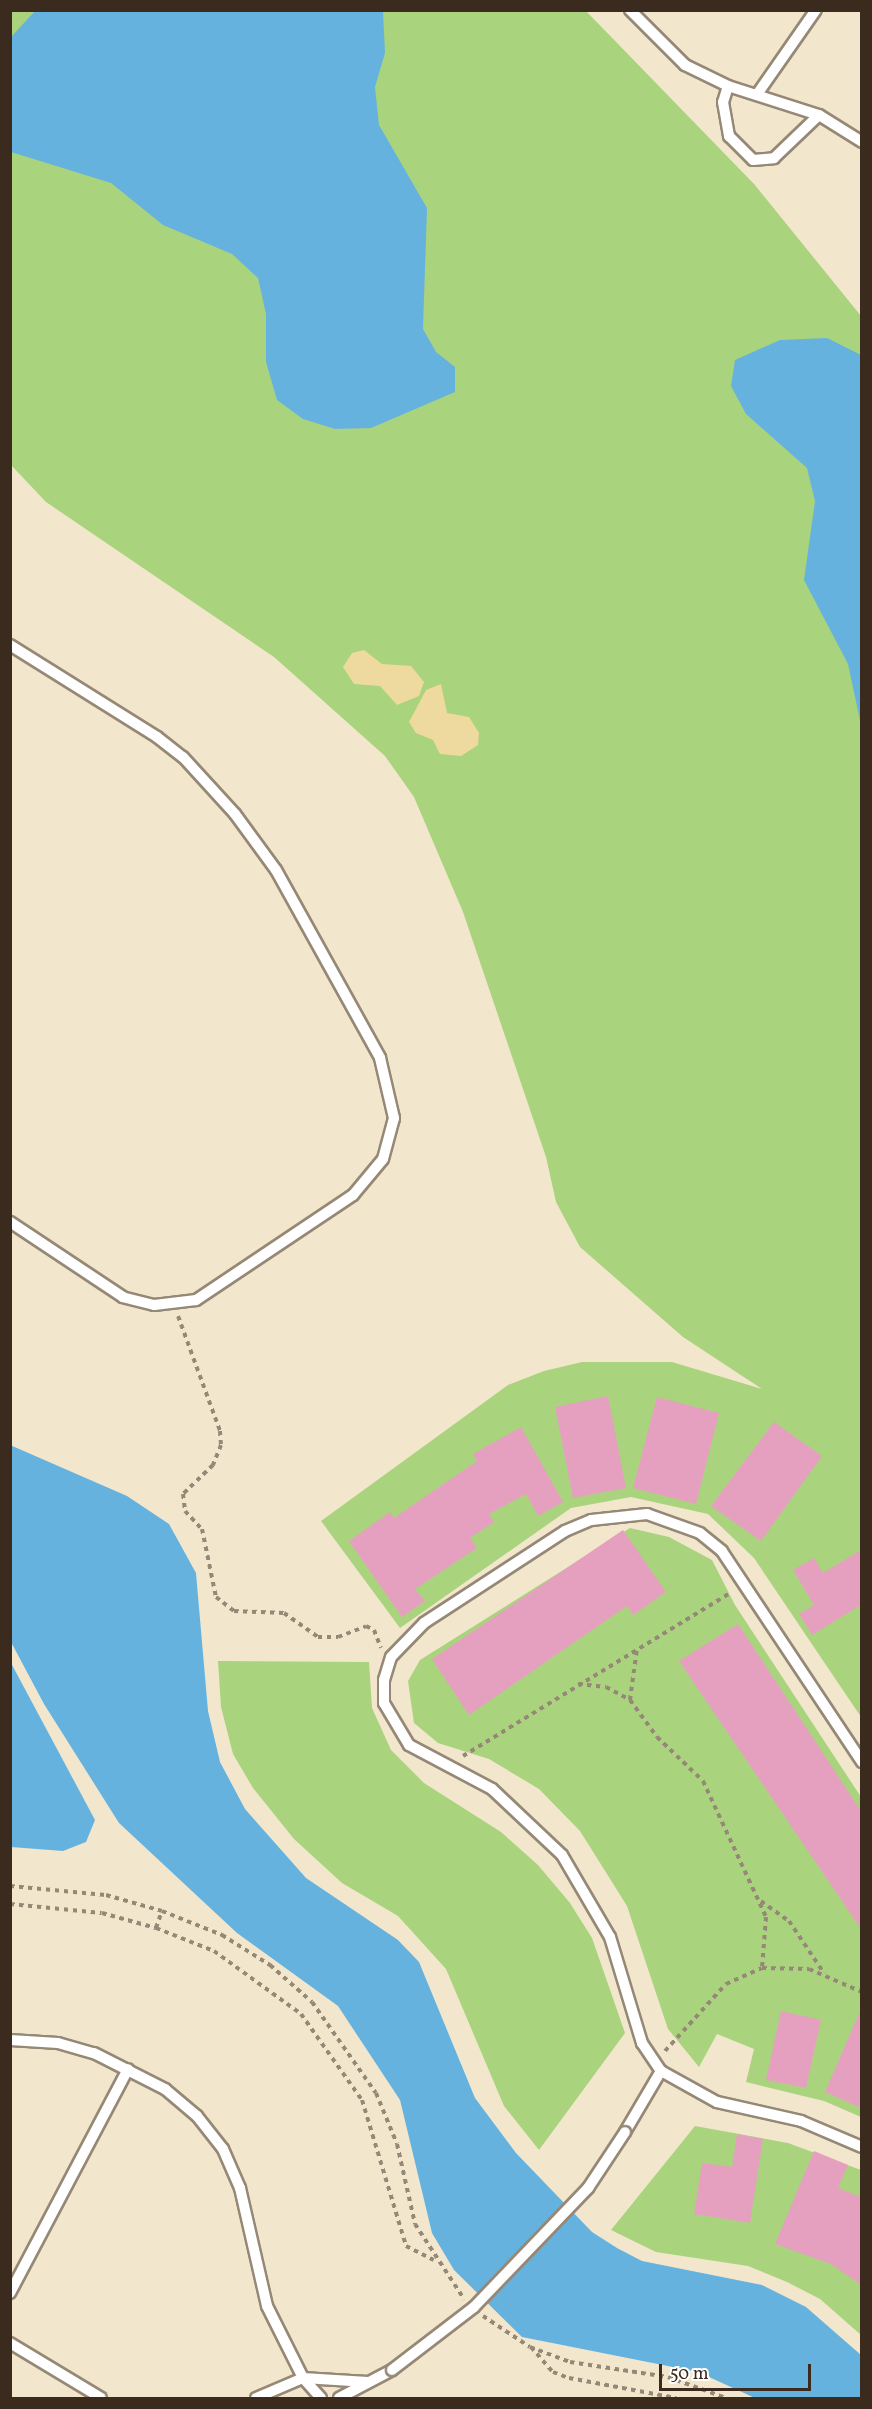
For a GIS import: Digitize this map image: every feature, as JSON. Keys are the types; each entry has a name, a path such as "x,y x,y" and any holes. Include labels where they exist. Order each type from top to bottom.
{"lane":[{"path":"630,10 685,65 728,86 758,93 819,115 861,142"},
{"path":"758,93 816,10"},
{"path":"728,86 723,111 729,136 753,160 774,158 819,115"},
{"path":"10,645 157,737 208,781 276,870 389,1078 390,1139 368,1180 216,1290 173,1304 123,1297 10,1222"},
{"path":"861,1762 722,1551 700,1533 647,1514 591,1520 565,1532 424,1623 391,1657 384,1703 394,1726 409,1745 450,1764 492,1789 562,1855 610,1937 635,2023 660,2071 717,2102 801,2121 861,2147"},
{"path":"10,2040 57,2043 128,2069 165,2089 198,2116 223,2149 240,2188 267,2306 303,2378 321,2398"},
{"path":"10,2293 128,2069"},
{"path":"339,2398 392,2370 474,2307 588,2188 625,2132 660,2071"},
{"path":"10,2343 101,2398"},
{"path":"256,2398 303,2378 368,2382"}],"path":[{"path":"173,1304 220,1431 221,1445 213,1465 183,1494 185,1511 202,1529 216,1597 234,1611 284,1613 318,1637 370,1628 391,1657"},
{"path":"450,1764 728,1593"},
{"path":"630,1700 637,1648"},
{"path":"578,1684 606,1687 630,1700 657,1737 703,1781 731,1849 760,1900 768,1934 762,1968"},
{"path":"10,1886 106,1895 162,1911 222,1935 270,1965 312,2002 347,2044 385,2113 416,2224 435,2260 469,2304"},
{"path":"760,1900 789,1921 824,1974"},
{"path":"10,1904 102,1913 156,1928 214,1951 258,1979 321,2038 362,2100 406,2246 435,2260"},
{"path":"156,1928 162,1911"},
{"path":"653,2060 726,1984 762,1968 794,1966 824,1974 861,1992"},
{"path":"477,2311 531,2347 570,2362 668,2377 726,2398"},
{"path":"531,2347 540,2361 569,2378 676,2398"}],"green space":[{"path":"10,11 586,11 754,184 861,316 861,1717 754,1558 708,1514 631,1497 571,1508 400,1628 321,1521 508,1385 544,1371 582,1362 672,1362 762,1389 683,1337 580,1247 556,1202 546,1157 463,912 414,797 385,756 274,657 46,502 11,465"},
{"path":"630,1528 669,1537 712,1560 735,1605 861,1797 861,2117 824,2101 746,2082 754,2049 717,2034 699,2067 668,2029 627,1906 580,1831 539,1789 489,1759 438,1743 414,1723 408,1681 420,1660"},
{"path":"218,1661 369,1662 372,1708 391,1750 424,1783 501,1832 538,1865 570,1903 592,1938 625,2033 539,2150 504,2106 446,1969 398,1916 342,1883 294,1839 253,1788 233,1754 221,1707"},
{"path":"695,2126 788,2143 861,2170 861,2335 820,2299 787,2282 748,2266 656,2252 611,2230"}],"sand":[{"path":"364,650 382,664 411,666 424,682 419,696 397,705 380,686 354,684 343,667 352,653"},
{"path":"441,684 447,713 469,717 479,733 478,745 461,756 440,754 433,740 416,733 409,722 426,690"}],"water":[{"path":"36,10 383,11 385,53 375,87 379,125 427,208 423,329 436,352 455,367 455,392 371,428 335,429 303,419 277,400 266,362 266,314 258,278 232,254 163,225 111,183 11,152 11,37"},
{"path":"827,338 861,355 861,725 848,664 804,580 815,501 807,468 746,414 731,386 735,360 780,340"},
{"path":"10,1445 127,1496 169,1524 196,1573 208,1711 220,1762 245,1809 306,1878 398,1940 419,1962 475,2098 516,2153 592,2232 617,2248 642,2261 762,2285 806,2307 861,2355 861,2398 755,2398 698,2372 522,2337 454,2270 432,2233 400,2100 338,2006 237,1933 119,1823 44,1704 11,1642"},
{"path":"11,1663 95,1820 86,1842 63,1851 11,1847"}],"building":[{"path":"608,1396 626,1488 573,1498 555,1407"},
{"path":"657,1397 719,1413 696,1504 633,1488"},
{"path":"774,1422 822,1456 761,1541 711,1506"},
{"path":"521,1427 563,1502 538,1516 526,1494 489,1514 494,1522 470,1538 477,1548 415,1589 425,1601 402,1617 349,1541 390,1512 394,1518 477,1461 473,1454"},
{"path":"623,1530 666,1592 633,1615 627,1606 469,1715 432,1659"},
{"path":"861,1550 861,1605 812,1635 799,1614 814,1605 793,1570 814,1558 823,1573"},
{"path":"738,1624 861,1811 861,1929 679,1661"},
{"path":"861,2009 861,2108 825,2092"},
{"path":"781,2011 821,2020 806,2088 766,2080"},
{"path":"737,2134 763,2139 750,2223 694,2214 702,2163 732,2167"},
{"path":"814,2151 848,2165 838,2188 861,2197 861,2285 831,2264 775,2244"}]}
